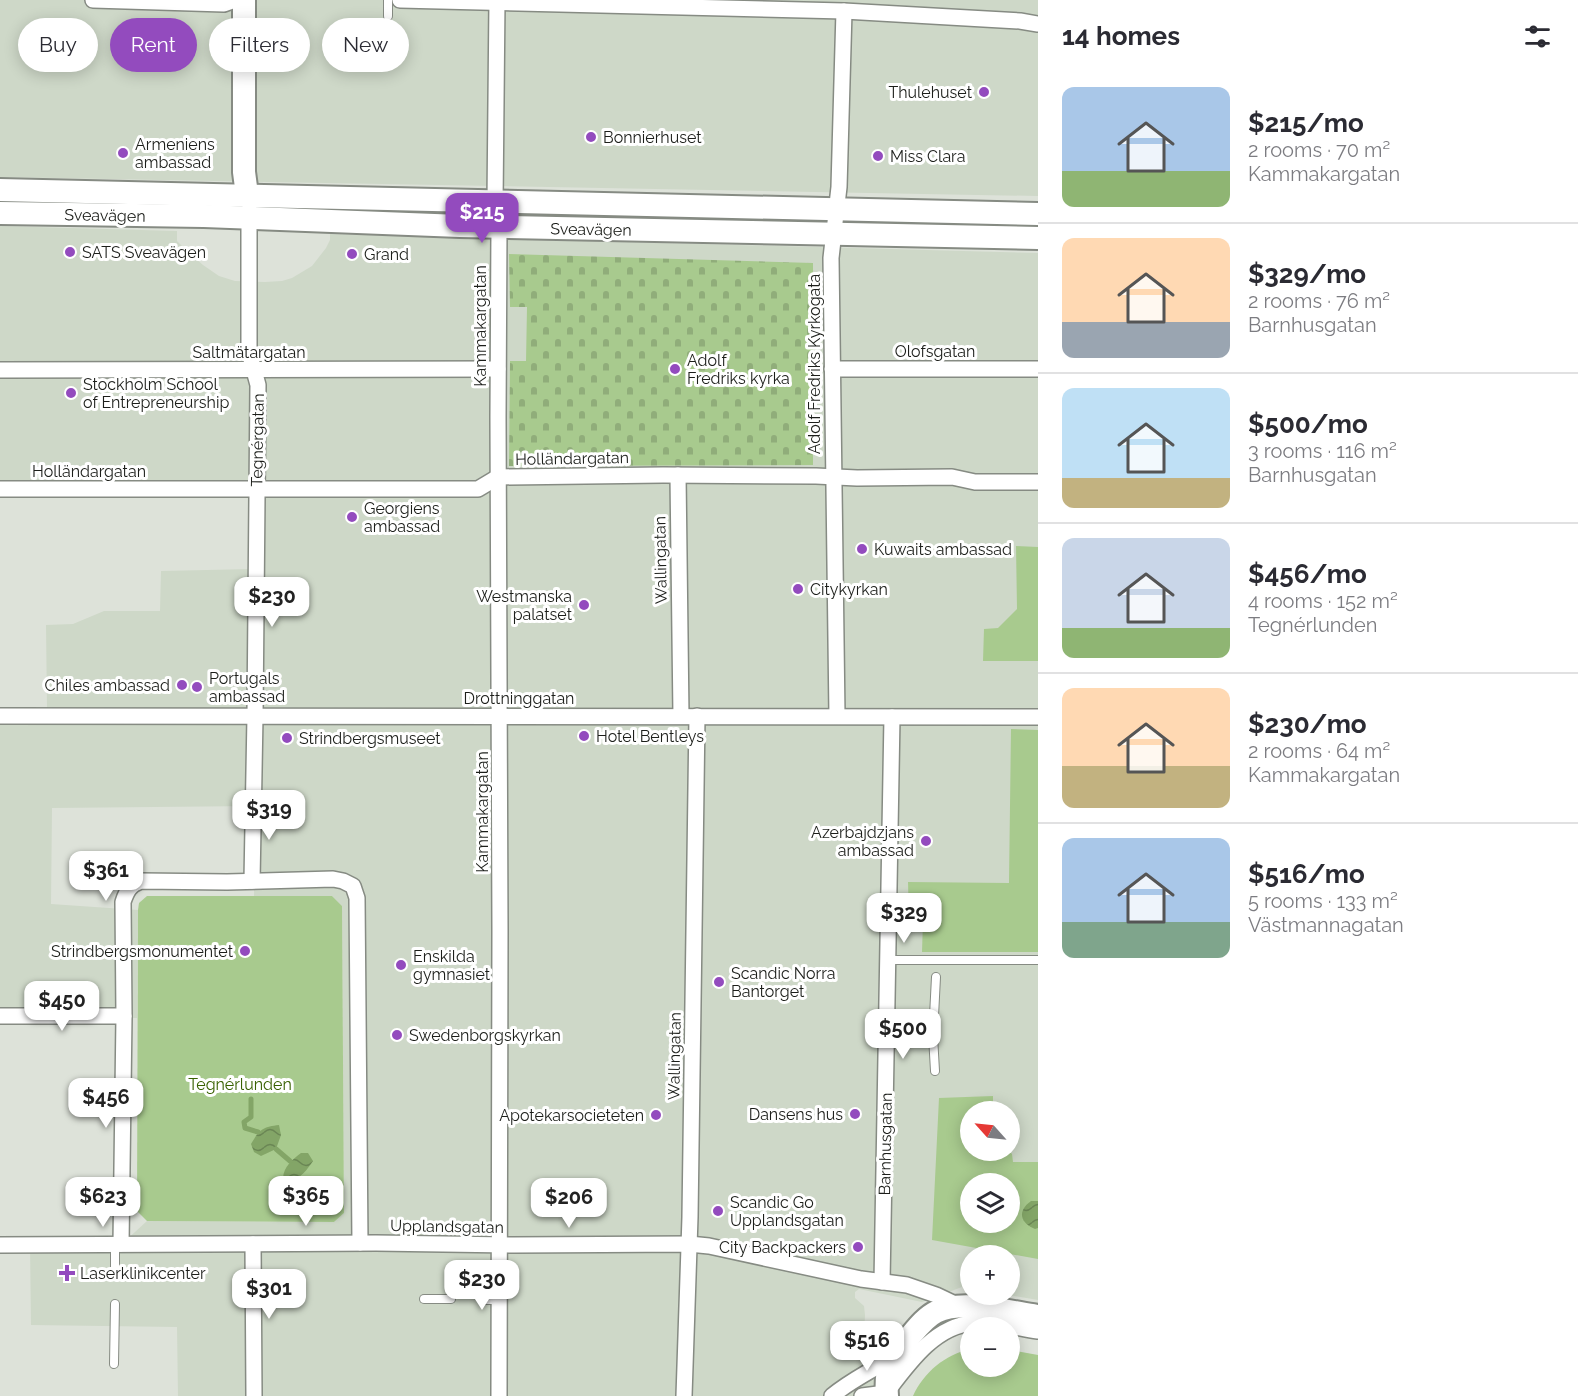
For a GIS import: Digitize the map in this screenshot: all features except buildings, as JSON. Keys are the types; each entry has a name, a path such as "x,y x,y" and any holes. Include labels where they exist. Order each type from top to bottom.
{"main road":[{"name":"Tegnérgatan","path":"244,0 244,172 247,195"},
{"name":"Sveavägen","path":"0,190 1038,214"},
{"name":"Sveavägen","path":"0,213 204,216 499,227 1038,238"},
{"path":"887,1394 886,1380 892,1357 926,1319 937,1311 957,1305 1038,1316"}],"street":[{"path":"93,0 224,4 235,0"},
{"path":"400,0 844,11 1038,24"},
{"path":"495,202 497,2"},
{"name":"Adolf Fredriks Kyrkogata","path":"837,716 831,258 839,187 844,11"},
{"name":"Tegnérgatan","path":"247,195 249,352 258,385 252,880"},
{"name":"Kammakargatan","path":"499,227 499,1245 492,1300 499,1396"},
{"name":"Saltmätargatan","path":"0,370 498,369"},
{"name":"Olofsgatan","path":"832,369 1038,369"},
{"name":"Holländargatan","path":"0,489 478,489 498,477 678,475 952,477 975,482 1038,482"},
{"name":"Wallingatan","path":"678,475 681,716"},
{"name":"Drottninggatan","path":"0,716 1038,717"},
{"name":"Wallingatan","path":"684,1396 689,1244 691,835 698,747 697,716"},
{"name":"Barnhusgatan","path":"882,1282 892,717"},
{"path":"118,1244 124,1016 123,902 127,891 132,884 141,881 333,879 353,886 357,898 360,1244"},
{"path":"0,1016 124,1016"},
{"path":"253,1244 254,1396"},
{"name":"Upplandsgatan","path":"0,1245 689,1244 710,1246 882,1282 907,1285 957,1305"},
{"path":"850,1396 887,1394 922,1349 940,1334 954,1327 982,1323 1038,1331"},
{"path":"832,1396 892,1357"}],"lane":[{"path":"388,0 388,16"},
{"path":"887,960 1038,960"},
{"path":"935,1071 933,1036 936,977"},
{"path":"887,1033 933,1036"},
{"path":"115,1268 118,1244"},
{"path":"424,1299 451,1299"},
{"path":"114,1364 115,1304"}],"shaded area":[{"path":"0,0 1038,0 1038,196 0,177"},
{"path":"0,226 177,231 177,241 219,276 235,281 265,282 292,278 312,266 326,248 330,234 1038,253 1038,1300 1020,1297 1020,1245 960,1245 960,1288 922,1302 859,1289 855,1292 855,1298 864,1306 863,1357 872,1351 876,1396 178,1396 177,1327 31,1325 30,1244 123,1243 147,1221 334,1222 344,1213 342,906 332,896 254,896 256,806 52,808 51,904 138,910 137,1018 0,1017 0,709 47,708 46,625 73,624 104,611 160,611 161,571 253,569 253,492 0,490"}],"green space":[{"path":"509,254 813,263 813,465 509,466 510,361 526,361 527,307 510,307"},
{"path":"1016,546 1038,547 1038,661 983,661 984,629 998,628 1017,609"},
{"path":"1011,729 1038,730 1038,952 922,952 923,920 909,919 908,882 1009,883"},
{"name":"Tegnérlunden","path":"147,896 332,896 342,906 344,1213 334,1222 147,1221 137,1211 138,910 139,903"},
{"path":"993,1096 993,1101 960,1101 960,1161 1038,1162 1038,1259 1020,1256 1020,1245 960,1245 932,1240 939,1098"},
{"path":"960,1352 960,1377 1020,1377 1020,1352 1038,1355 1038,1396 913,1396 929,1372"}],"water":[{"path":"279,1125 281,1135 276,1149 261,1156 254,1152 251,1144 259,1132"},
{"path":"301,1153 308,1153 313,1161 297,1178 283,1178 287,1167"},
{"path":"1031,1201 1038,1201 1038,1228 1035,1229 1026,1224 1022,1217 1024,1209"}],"waterway":[{"path":"251,1099 251,1117 244,1122 245,1128 258,1132"},
{"path":"276,1149 290,1161"}],"place":[{"name":"Thulehuset","path":"984,92"},
{"name":"Bonnierhuset","path":"591,137"},
{"name":"Armeniens ambassad","path":"123,153"},
{"name":"Miss Clara","path":"878,156"},
{"name":"SATS Sveavägen","path":"70,252"},
{"name":"Grand","path":"352,254"},
{"name":"Adolf Fredriks kyrka","path":"675,369"},
{"name":"Stockholm School of Entrepreneurship","path":"71,393"},
{"name":"Georgiens ambassad","path":"352,517"},
{"name":"Kuwaits ambassad","path":"862,549"},
{"name":"Citykyrkan","path":"798,589"},
{"name":"Westmanska palatset","path":"584,605"},
{"name":"Chiles ambassad","path":"182,685"},
{"name":"Portugals ambassad","path":"197,687"},
{"name":"Hotel Bentleys","path":"584,736"},
{"name":"Strindbergsmuseet","path":"287,738"},
{"name":"Azerbajdzjans ambassad","path":"926,841"},
{"name":"Strindbergsmonumentet","path":"245,951"},
{"name":"Enskilda gymnasiet","path":"401,965"},
{"name":"Scandic Norra Bantorget","path":"719,982"},
{"name":"Swedenborgskyrkan","path":"397,1035"},
{"name":"Dansens hus","path":"855,1114"},
{"name":"Apotekarsocieteten","path":"656,1115"},
{"name":"Scandic Go Upplandsgatan","path":"718,1211"},
{"name":"City Backpackers","path":"858,1247"},
{"name":"Laserklinikcenter","path":"67,1273"}]}
